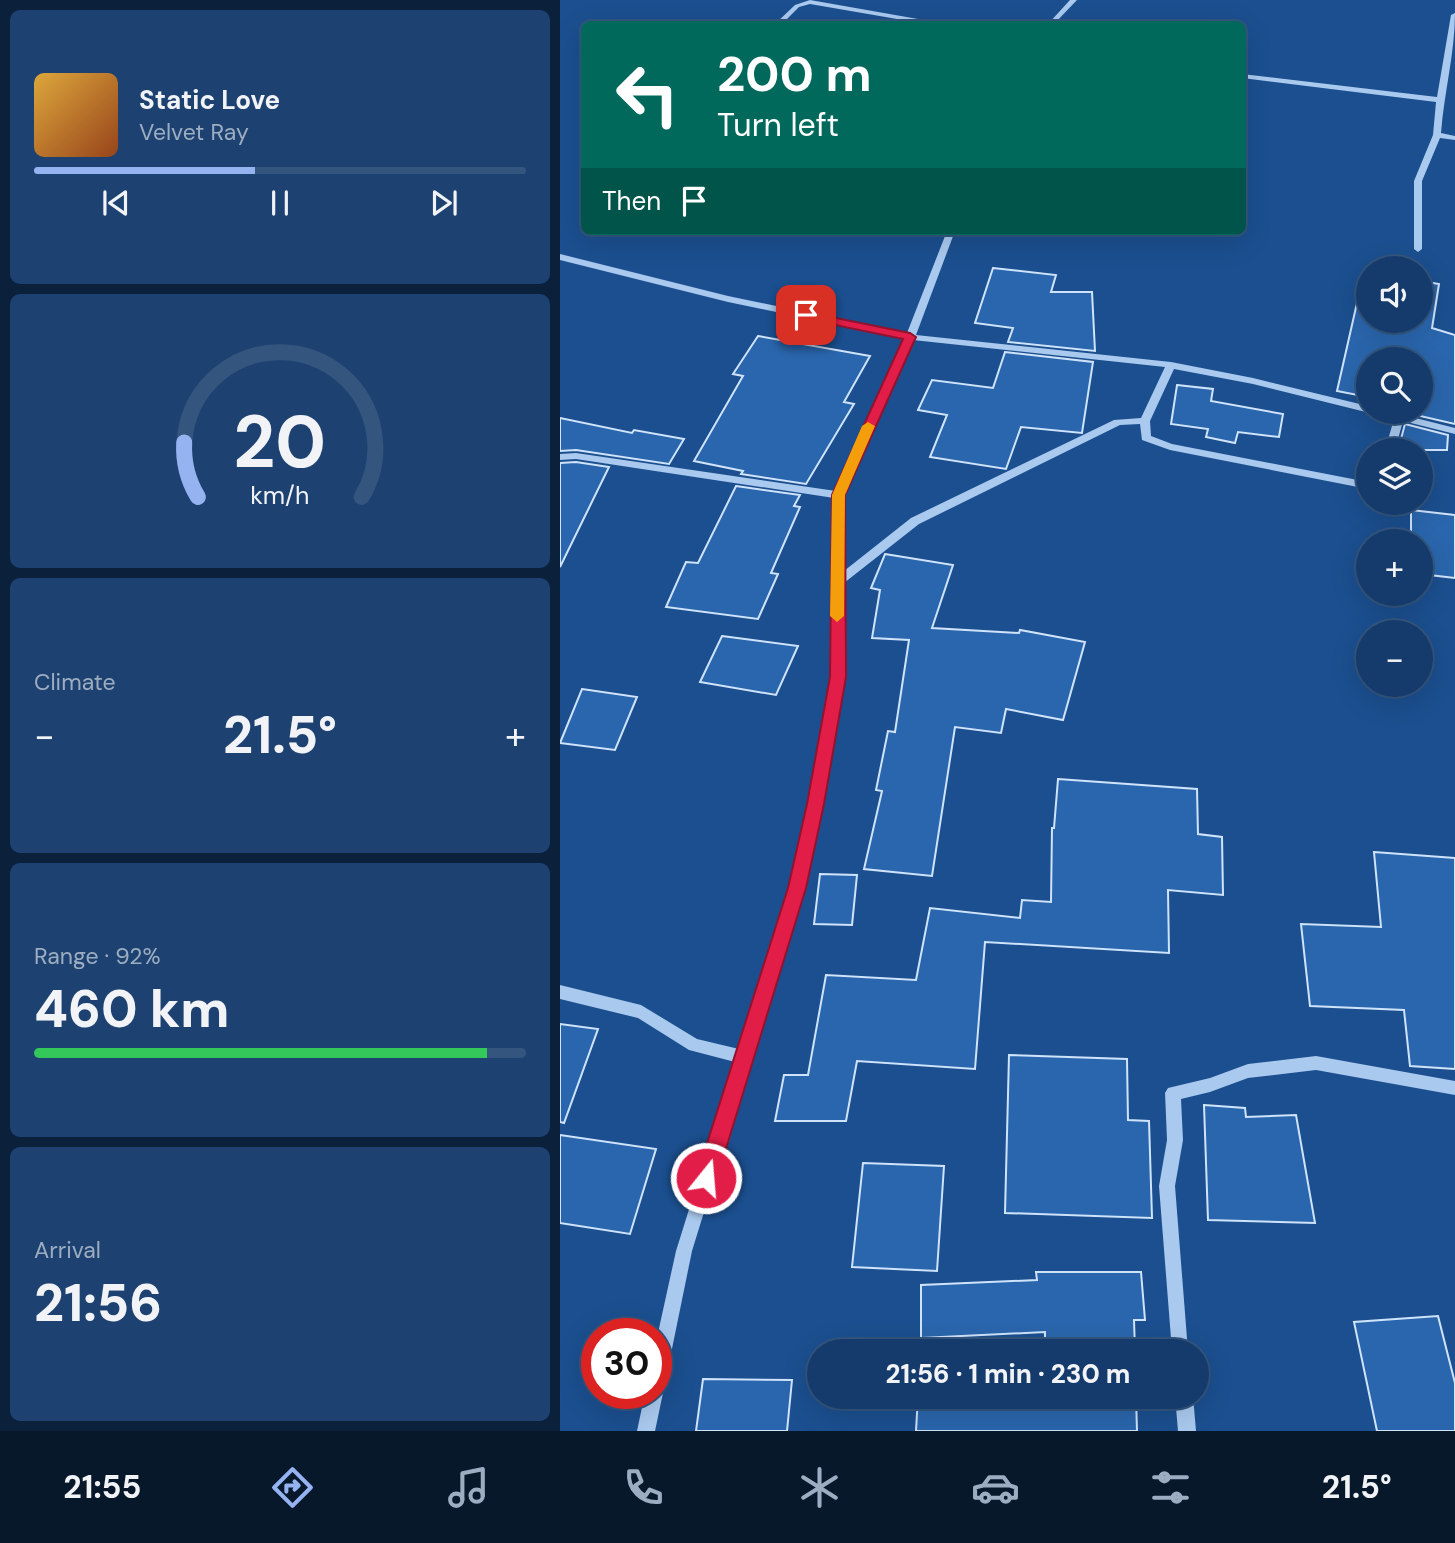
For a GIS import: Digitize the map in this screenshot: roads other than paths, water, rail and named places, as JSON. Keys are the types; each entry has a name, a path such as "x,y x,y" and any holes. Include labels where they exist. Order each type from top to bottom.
{"street":[{"path":"1055,21 1074,0"},
{"path":"781,21 797,6 810,2 918,21"},
{"path":"1418,249 1418,181 1437,135 1440,100 1455,16"},
{"path":"1246,76 1440,100"},
{"path":"1437,135 1455,138"},
{"path":"670,1318 684,1251 797,888 816,804 838,677 838,495 910,337 949,235"},
{"path":"560,257 728,299 910,337 1171,365 1253,381 1356,408"},
{"path":"1171,365 1145,421 1146,438 1170,447 1356,484"},
{"path":"836,583 915,521 1118,422 1145,421"},
{"path":"1422,424 1455,431"},
{"path":"560,457 576,456 838,495"},
{"path":"560,992 641,1012 694,1045 743,1056"},
{"path":"1179,1339 1167,1186 1175,1140 1174,1093 1210,1085 1248,1071 1316,1063 1455,1088"},
{"path":"646,1431 651,1409"},
{"path":"1185,1409 1187,1431"}]}
